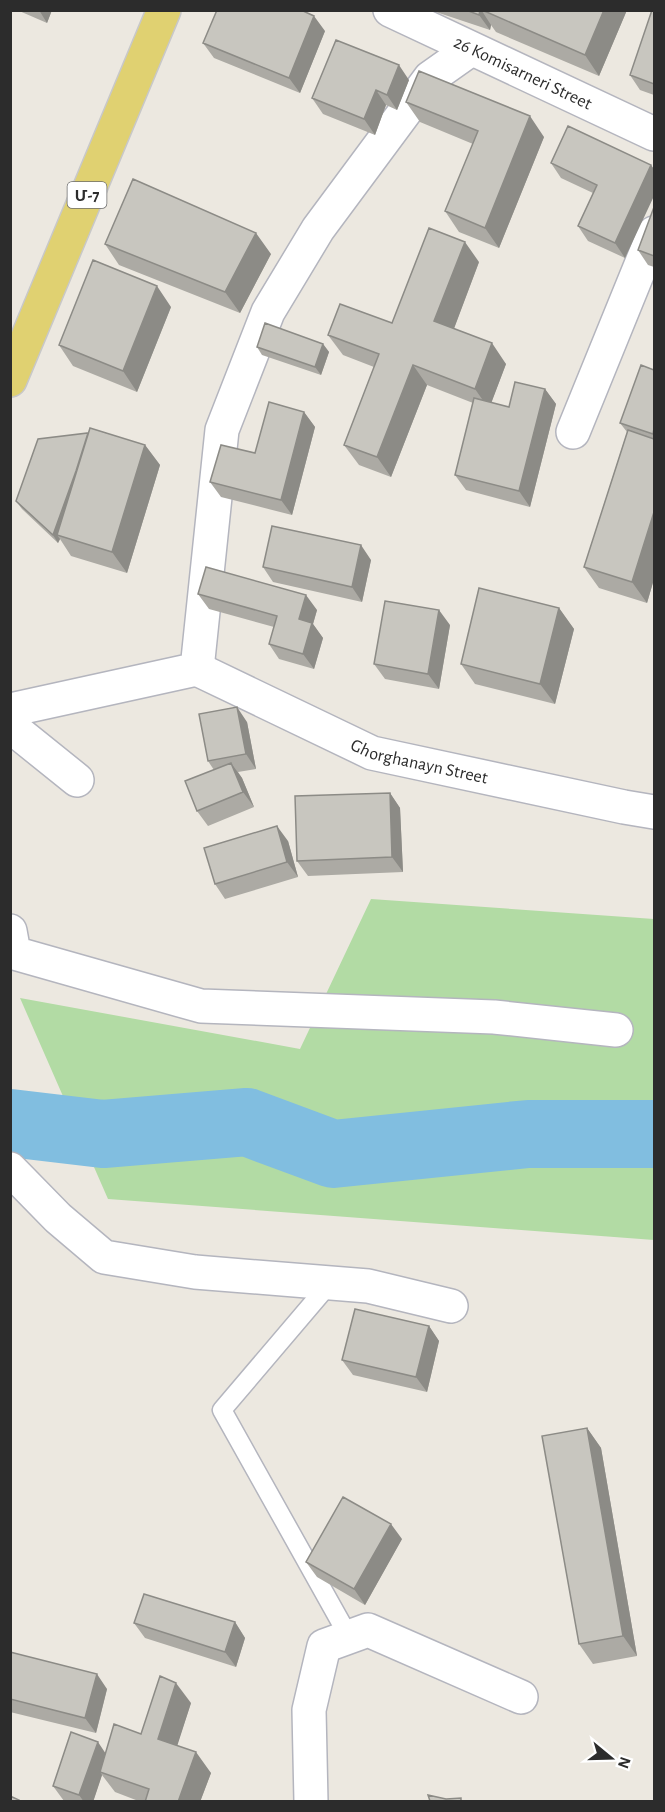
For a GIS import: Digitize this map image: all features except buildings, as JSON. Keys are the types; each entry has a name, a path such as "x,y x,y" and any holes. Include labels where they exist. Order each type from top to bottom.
{"main road":[{"name":"Մ-7","path":"10,380 164,10"}],"street":[{"name":"26 Komisarneri Street","path":"390,10 654,134"},
{"path":"10,710 197,669 222,430 268,312 318,229 430,78 471,48"},
{"path":"573,432 654,233"},
{"name":"Ghorghanayn Street","path":"197,669 372,753 654,812"},
{"path":"10,726 76,780"},
{"path":"12,948 201,1006 494,1017 616,1030"},
{"path":"18,1177 57,1218 104,1257 195,1272 368,1286 451,1306"},
{"path":"310,1802 309,1710 324,1646 368,1630 521,1697"}],"lane":[{"path":"330,1283 222,1410 349,1637"}],"green space":[{"path":"371,899 654,919 654,1240 108,1199 20,998 300,1049"}],"waterway":[{"path":"10,1123 103,1134 247,1122 333,1154 528,1134 654,1134"}]}
